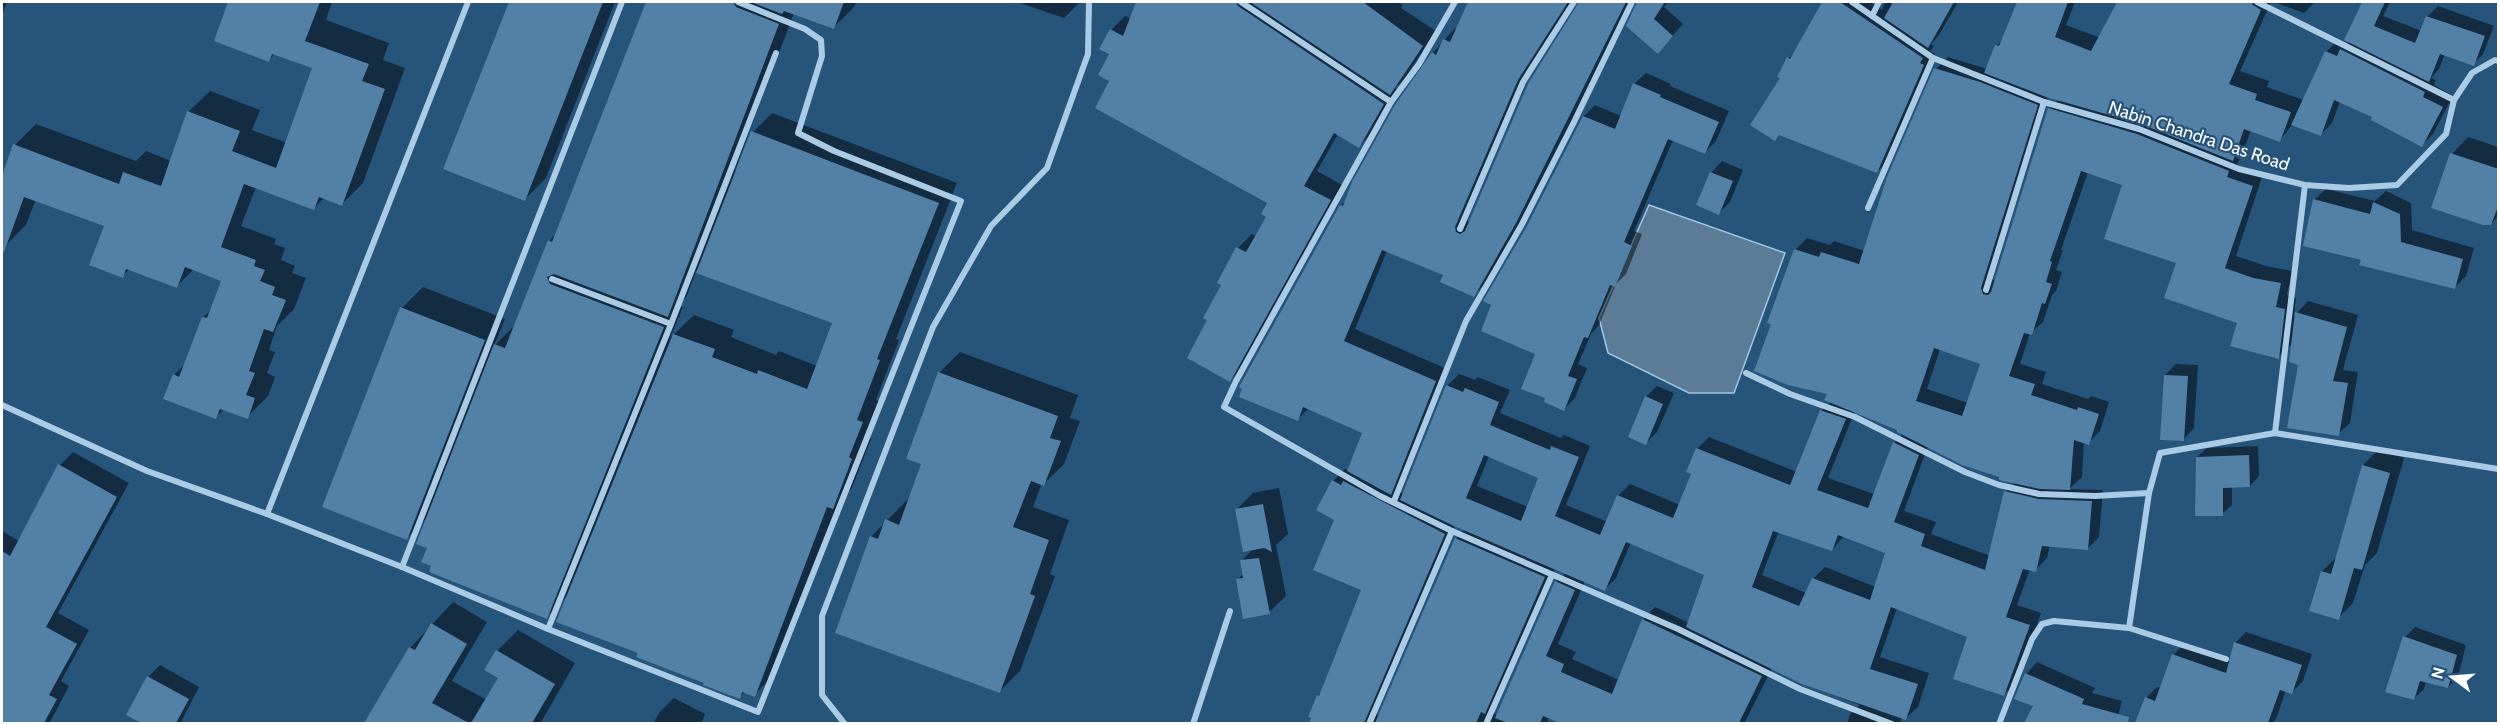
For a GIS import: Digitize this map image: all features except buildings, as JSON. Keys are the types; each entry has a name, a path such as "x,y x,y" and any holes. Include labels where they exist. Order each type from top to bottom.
{"street":[{"path":"267,514 468,2"},
{"path":"402,567 622,2"},
{"path":"2,405 147,471 267,514 402,567 548,629 758,712 960,201 834,151 798,133 822,56 821,40 806,29 738,2"},
{"path":"845,723 822,695 822,616 933,327 991,226 1047,168 1088,54 1089,2"},
{"path":"1241,2 1390,102"},
{"path":"1455,2 1419,64 1390,102 1236,381 1224,407 1380,496 1452,531 1678,629 1800,689 1892,723"},
{"path":"1460,229 1523,82 1574,2"},
{"path":"1394,501 1466,321 1521,226 1574,122 1630,4 1622,2"},
{"name":"Nabin Chandra Das Road","path":"1852,2 1933,58 2044,102 2139,129 2239,169 2305,185 2349,188 2397,185 2446,134 2454,100 2472,73 2494,60 2499,61"},
{"path":"1872,16 1879,2"},
{"path":"2257,2 2454,100"},
{"path":"548,629 671,324 776,53"},
{"path":"1868,208 1933,58"},
{"path":"1986,290 2044,102"},
{"path":"2276,433 2305,185"},
{"path":"552,279 671,324"},
{"path":"1746,374 1790,394 1855,417 1965,472 1999,485 2039,494 2096,496 2149,493"},
{"path":"2129,628 2149,493 2160,453 2276,433 2499,469"},
{"path":"1370,723 1452,531"},
{"path":"1486,723 1552,575"},
{"path":"1193,723 1230,611"},
{"path":"1999,723 2021,661 2042,624 2054,621 2078,622 2129,628 2226,659"}],"water":[{"path":"1649,205 1785,253 1734,393 1689,393 1608,353 1599,318"}]}
